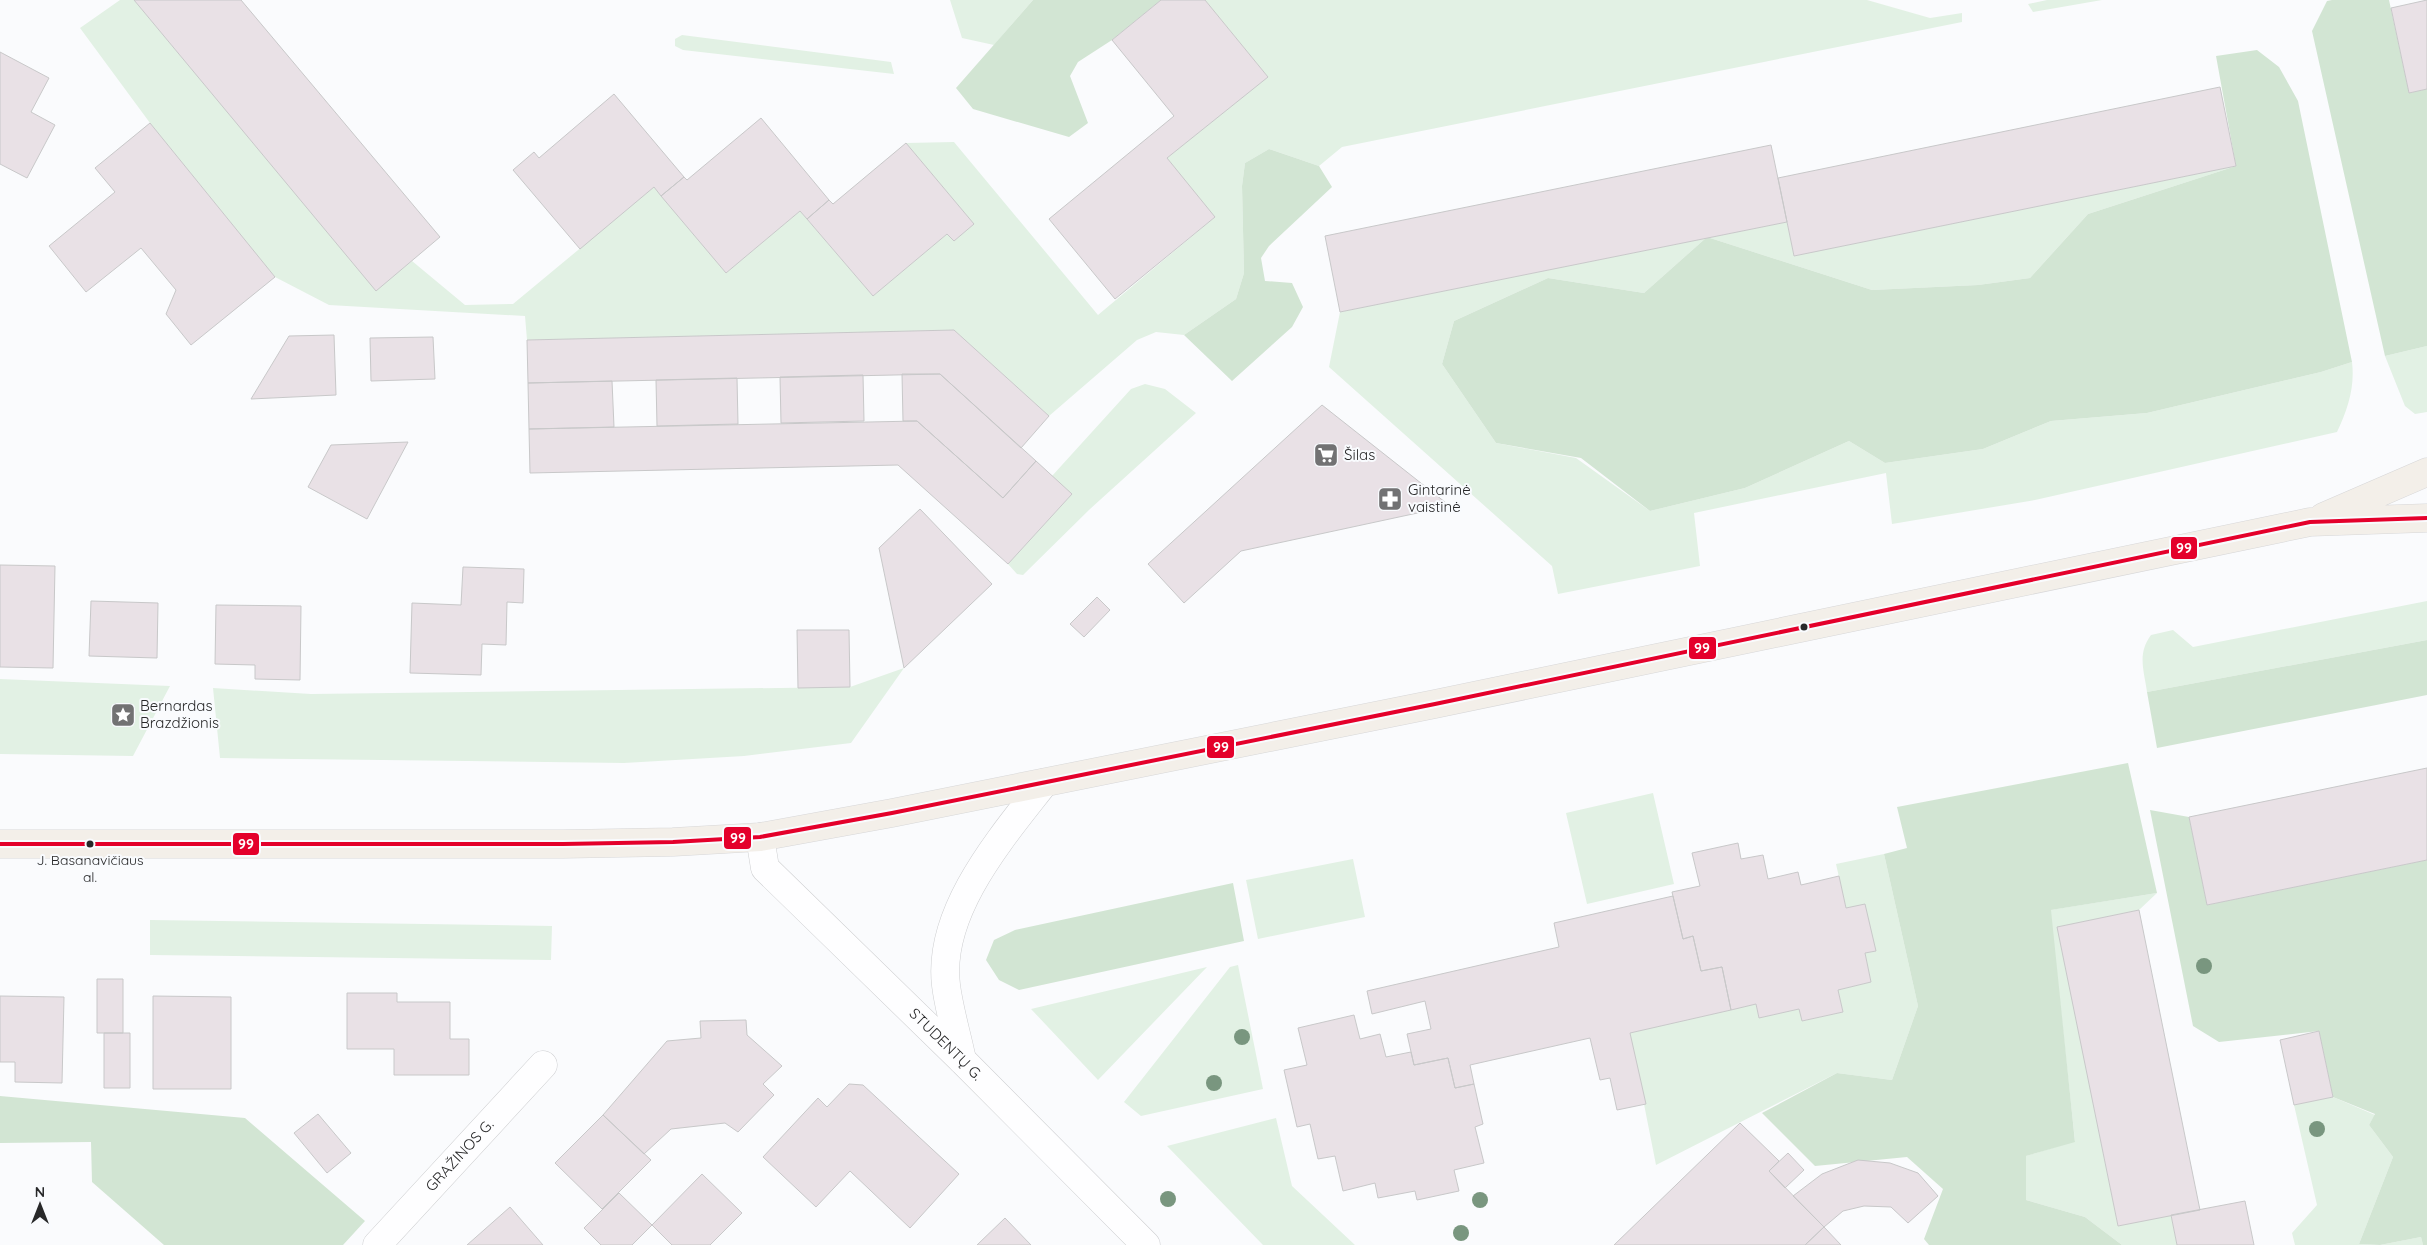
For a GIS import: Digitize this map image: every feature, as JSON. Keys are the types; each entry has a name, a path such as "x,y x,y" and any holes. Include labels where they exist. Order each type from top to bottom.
{"main road":[{"path":"2310,522 2427,472"},
{"path":"0,844 563,844 674,842 760,836 892,813 1523,686 2310,522 2427,518"}],"street":[{"path":"962,1060 945,984 948,947 963,897 992,850 1044,782"},
{"name":"STUDENTŲ G.","path":"760,836 765,868 962,1060 1146,1245"},
{"name":"GRAŽINOS G.","path":"377,1245 543,1066"}],"green space":[{"path":"120,0 134,0 376,290 412,261 465,305 513,304 654,187 726,273 800,211 873,296 947,234 954,241 974,224 906,143 954,142 1098,315 1215,217 1167,158 1268,77 1205,0 1867,0 1930,18 1962,13 1962,22 1342,147 1319,166 1269,149 1245,163 1242,186 1244,273 1236,299 1184,335 1156,332 1137,340 1049,416 954,330 527,340 525,316 329,305 275,277 150,123 80,28"},
{"path":"950,0 1033,0 994,45 962,38"},
{"path":"1033,0 1161,0 1112,40 1078,62 1070,76 1088,123 1069,137 973,109 956,88"},
{"path":"2047,0 2102,0 2033,12 2028,4"},
{"path":"2389,0 2409,93 2427,89 2427,346 2385,356 2312,31 2327,1"},
{"path":"682,35 891,62 894,74 683,50 675,46 675,39"},
{"path":"2257,50 2279,67 2298,101 2352,362 2321,372 2147,413 2051,421 1983,449 1885,463 1849,441 1745,488 1650,511 1581,458 1496,443 1442,364 1454,321 1548,278 1644,293 1707,237 1872,290 1978,285 2030,278 2088,214 2236,166 2216,56"},
{"path":"1269,149 1319,166 1332,187 1269,246 1261,258 1265,281 1292,283 1303,307 1292,327 1232,381 1184,335 1236,299 1244,273 1242,186 1245,163"},
{"path":"2236,166 2088,214 2030,278 1978,285 1872,290 1709,238 1787,222 1794,256"},
{"path":"1705,238 1644,293 1548,278 1454,321 1442,364 1496,443 1576,458 1650,511 1745,488 1849,441 1885,463 1983,449 2051,421 2147,413 2321,372 2352,362 2350,398 2337,432 2035,500 1892,524 1886,473 1694,513 1700,566 1558,594 1552,566 1329,367 1340,312"},
{"path":"2427,346 2427,412 2415,414 2405,406 2385,356"},
{"path":"1145,384 1165,389 1196,413 1090,509 1023,575 1017,574 1008,564 1072,494 1052,476 1131,389"},
{"path":"2427,601 2427,640 2147,692 2143,656 2144,649 2151,635 2173,630 2193,647"},
{"path":"2427,640 2427,695 2157,748 2147,692"},
{"path":"904,668 851,743 744,756 624,763 220,758 213,688 311,694 850,687"},
{"path":"0,679 170,686 133,756 0,754"},
{"path":"2128,763 2157,893 2051,910 2075,1142 2026,1156 2026,1200 2085,1217 2122,1245 1929,1245 1924,1239 1943,1189 1907,1157 1815,1166 1762,1113 1837,1073 1892,1080 1918,1006 1884,854 1907,848 1897,807"},
{"path":"1653,793 1674,884 1587,904 1566,813"},
{"path":"2150,810 2189,817 2207,905 2427,860 2427,1245 2423,1245 2421,1237 2380,1245 2359,1244 2393,1157 2369,1125 2375,1114 2333,1097 2319,1031 2219,1042 2193,1026"},
{"path":"1884,854 1918,1006 1892,1080 1837,1073 1656,1165 1630,1033 1756,1004 1759,1018 1799,1009 1803,1021 1843,1012 1838,990 1871,982 1865,953 1875,951 1846,908 1836,864"},
{"path":"1353,859 1365,917 1258,939 1246,880"},
{"path":"1233,883 1244,941 1019,990 999,980 986,960 994,940 1015,930"},
{"path":"2157,893 2139,910 2058,927 2118,1226 2171,1215 2177,1245 2122,1245 2085,1217 2026,1200 2026,1156 2075,1141 2050,910"},
{"path":"150,920 552,926 551,960 150,955"},
{"path":"1238,965 1263,1089 1141,1116 1124,1102 1230,967"},
{"path":"1207,967 1098,1080 1031,1009"},
{"path":"0,1096 245,1118 365,1221 343,1245 164,1245 92,1182 91,1142 0,1143"},
{"path":"2333,1097 2375,1115 2369,1125 2393,1157 2359,1244 2380,1245 2295,1245 2292,1233 2317,1205 2294,1105"},
{"path":"1276,1118 1292,1186 1355,1245 1263,1245 1167,1146"},
{"path":"2421,1237 2423,1245 2380,1245"}],"building":[{"path":"134,0 241,0 440,237 376,291"},
{"path":"1161,0 1205,0 1268,77 1167,158 1215,217 1115,299 1049,219 1174,116 1112,40"},
{"path":"2427,0 2427,89 2409,93 2391,8"},
{"path":"0,52 49,78 31,112 55,125 27,178 0,164"},
{"path":"2220,87 2236,166 1794,256 1778,178"},
{"path":"614,94 684,177 661,196 654,187 580,249 513,170 534,152 539,158"},
{"path":"761,118 829,200 807,219 800,211 726,273 661,196 684,177 687,180"},
{"path":"150,123 275,277 191,345 166,314 176,290 141,248 86,292 49,246 115,192 95,168"},
{"path":"906,143 974,224 954,241 947,234 873,296 807,219 829,200 833,204"},
{"path":"1771,145 1787,222 1340,312 1325,236"},
{"path":"954,330 1049,416 1021,448 940,374 528,383 527,340"},
{"path":"334,335 336,395 251,399 289,336"},
{"path":"433,337 435,379 371,381 370,338"},
{"path":"902,374 940,374 1036,461 1003,498 917,421 903,421"},
{"path":"863,375 864,421 781,423 780,377"},
{"path":"737,378 738,424 657,426 656,380"},
{"path":"612,381 614,427 529,429 528,383"},
{"name":"Šilas","path":"1322,405 1450,506 1241,551 1184,603 1148,564"},
{"path":"917,421 1003,498 1036,461 1072,494 1008,564 898,465 530,473 529,429"},
{"path":"408,442 367,519 308,487 331,445"},
{"path":"920,509 992,584 904,668 879,548"},
{"path":"0,565 55,566 53,668 0,667"},
{"path":"463,567 524,569 523,603 507,602 506,645 482,644 481,675 410,673 412,603 461,605"},
{"path":"1097,597 1110,610 1084,637 1070,624"},
{"path":"91,601 158,603 157,658 89,656"},
{"path":"216,605 301,606 300,680 255,679 255,665 215,664"},
{"path":"797,630 849,630 850,687 798,688"},
{"path":"2427,768 2427,860 2207,905 2189,817"},
{"path":"1738,843 1741,859 1763,855 1768,879 1798,872 1801,885 1839,876 1846,908 1865,904 1876,951 1865,953 1871,982 1838,990 1843,1012 1802,1021 1799,1009 1759,1018 1756,1004 1731,1010 1722,967 1701,971 1693,936 1683,939 1672,892 1700,886 1692,853"},
{"path":"1673,896 1683,939 1693,936 1701,971 1722,967 1731,1010 1630,1033 1646,1104 1617,1110 1610,1078 1600,1080 1590,1038 1470,1065 1474,1084 1455,1088 1448,1058 1414,1065 1407,1034 1431,1029 1425,1001 1372,1014 1367,991 1559,947 1554,923"},
{"path":"2139,910 2200,1210 2118,1226 2057,927"},
{"path":"97,979 123,979 123,1033 97,1033"},
{"path":"347,993 397,993 397,1002 450,1002 450,1039 469,1039 469,1075 394,1075 394,1049 347,1049"},
{"path":"0,996 64,997 62,1083 15,1082 15,1062 0,1062"},
{"path":"153,996 231,997 231,1089 153,1089"},
{"path":"1354,1015 1360,1039 1380,1034 1386,1057 1411,1052 1414,1065 1448,1058 1455,1088 1474,1084 1483,1124 1475,1127 1484,1163 1454,1170 1459,1191 1417,1200 1415,1191 1378,1198 1375,1183 1343,1191 1335,1156 1318,1159 1310,1124 1297,1127 1284,1070 1307,1065 1298,1028"},
{"path":"746,1020 747,1035 782,1066 763,1084 774,1095 738,1132 725,1123 671,1129 644,1154 603,1115 667,1041 701,1038 700,1021"},
{"path":"2319,1031 2333,1097 2294,1105 2280,1040"},
{"path":"104,1033 130,1033 130,1088 104,1088"},
{"path":"849,1084 863,1085 959,1174 910,1228 850,1171 816,1207 763,1157 818,1098 827,1107"},
{"path":"318,1114 351,1153 327,1173 294,1133"},
{"path":"603,1115 651,1160 602,1209 555,1163"},
{"path":"1740,1123 1779,1161 1769,1171 1824,1227 1805,1245 1614,1245"},
{"path":"1788,1153 1804,1170 1785,1188 1769,1171"},
{"path":"1858,1160 1890,1163 1918,1173 1938,1196 1908,1223 1891,1207 1864,1206 1843,1211 1824,1227 1793,1196 1822,1174"},
{"path":"702,1174 742,1213 710,1245 672,1245 652,1225"},
{"path":"619,1193 652,1225 632,1245 601,1245 584,1228"},
{"path":"2245,1201 2254,1245 2177,1245 2171,1215"},
{"path":"510,1207 543,1245 467,1245"},
{"path":"1005,1218 1031,1245 977,1245"},
{"path":"1824,1227 1841,1245 1805,1245"}],"transit line":[{"name":"99","path":"0,844 563,844 673,842 760,837 892,813 1435,704 2310,522 2427,518"}],"place":[{"name":"Šilas","path":"1326,455"},
{"name":"Gintarinė vaistinė","path":"1390,499"},
{"name":"Bernardas Brazdžionis","path":"123,715"},
{"name":"J. Basanavičiaus al.","path":"90,844"}]}
